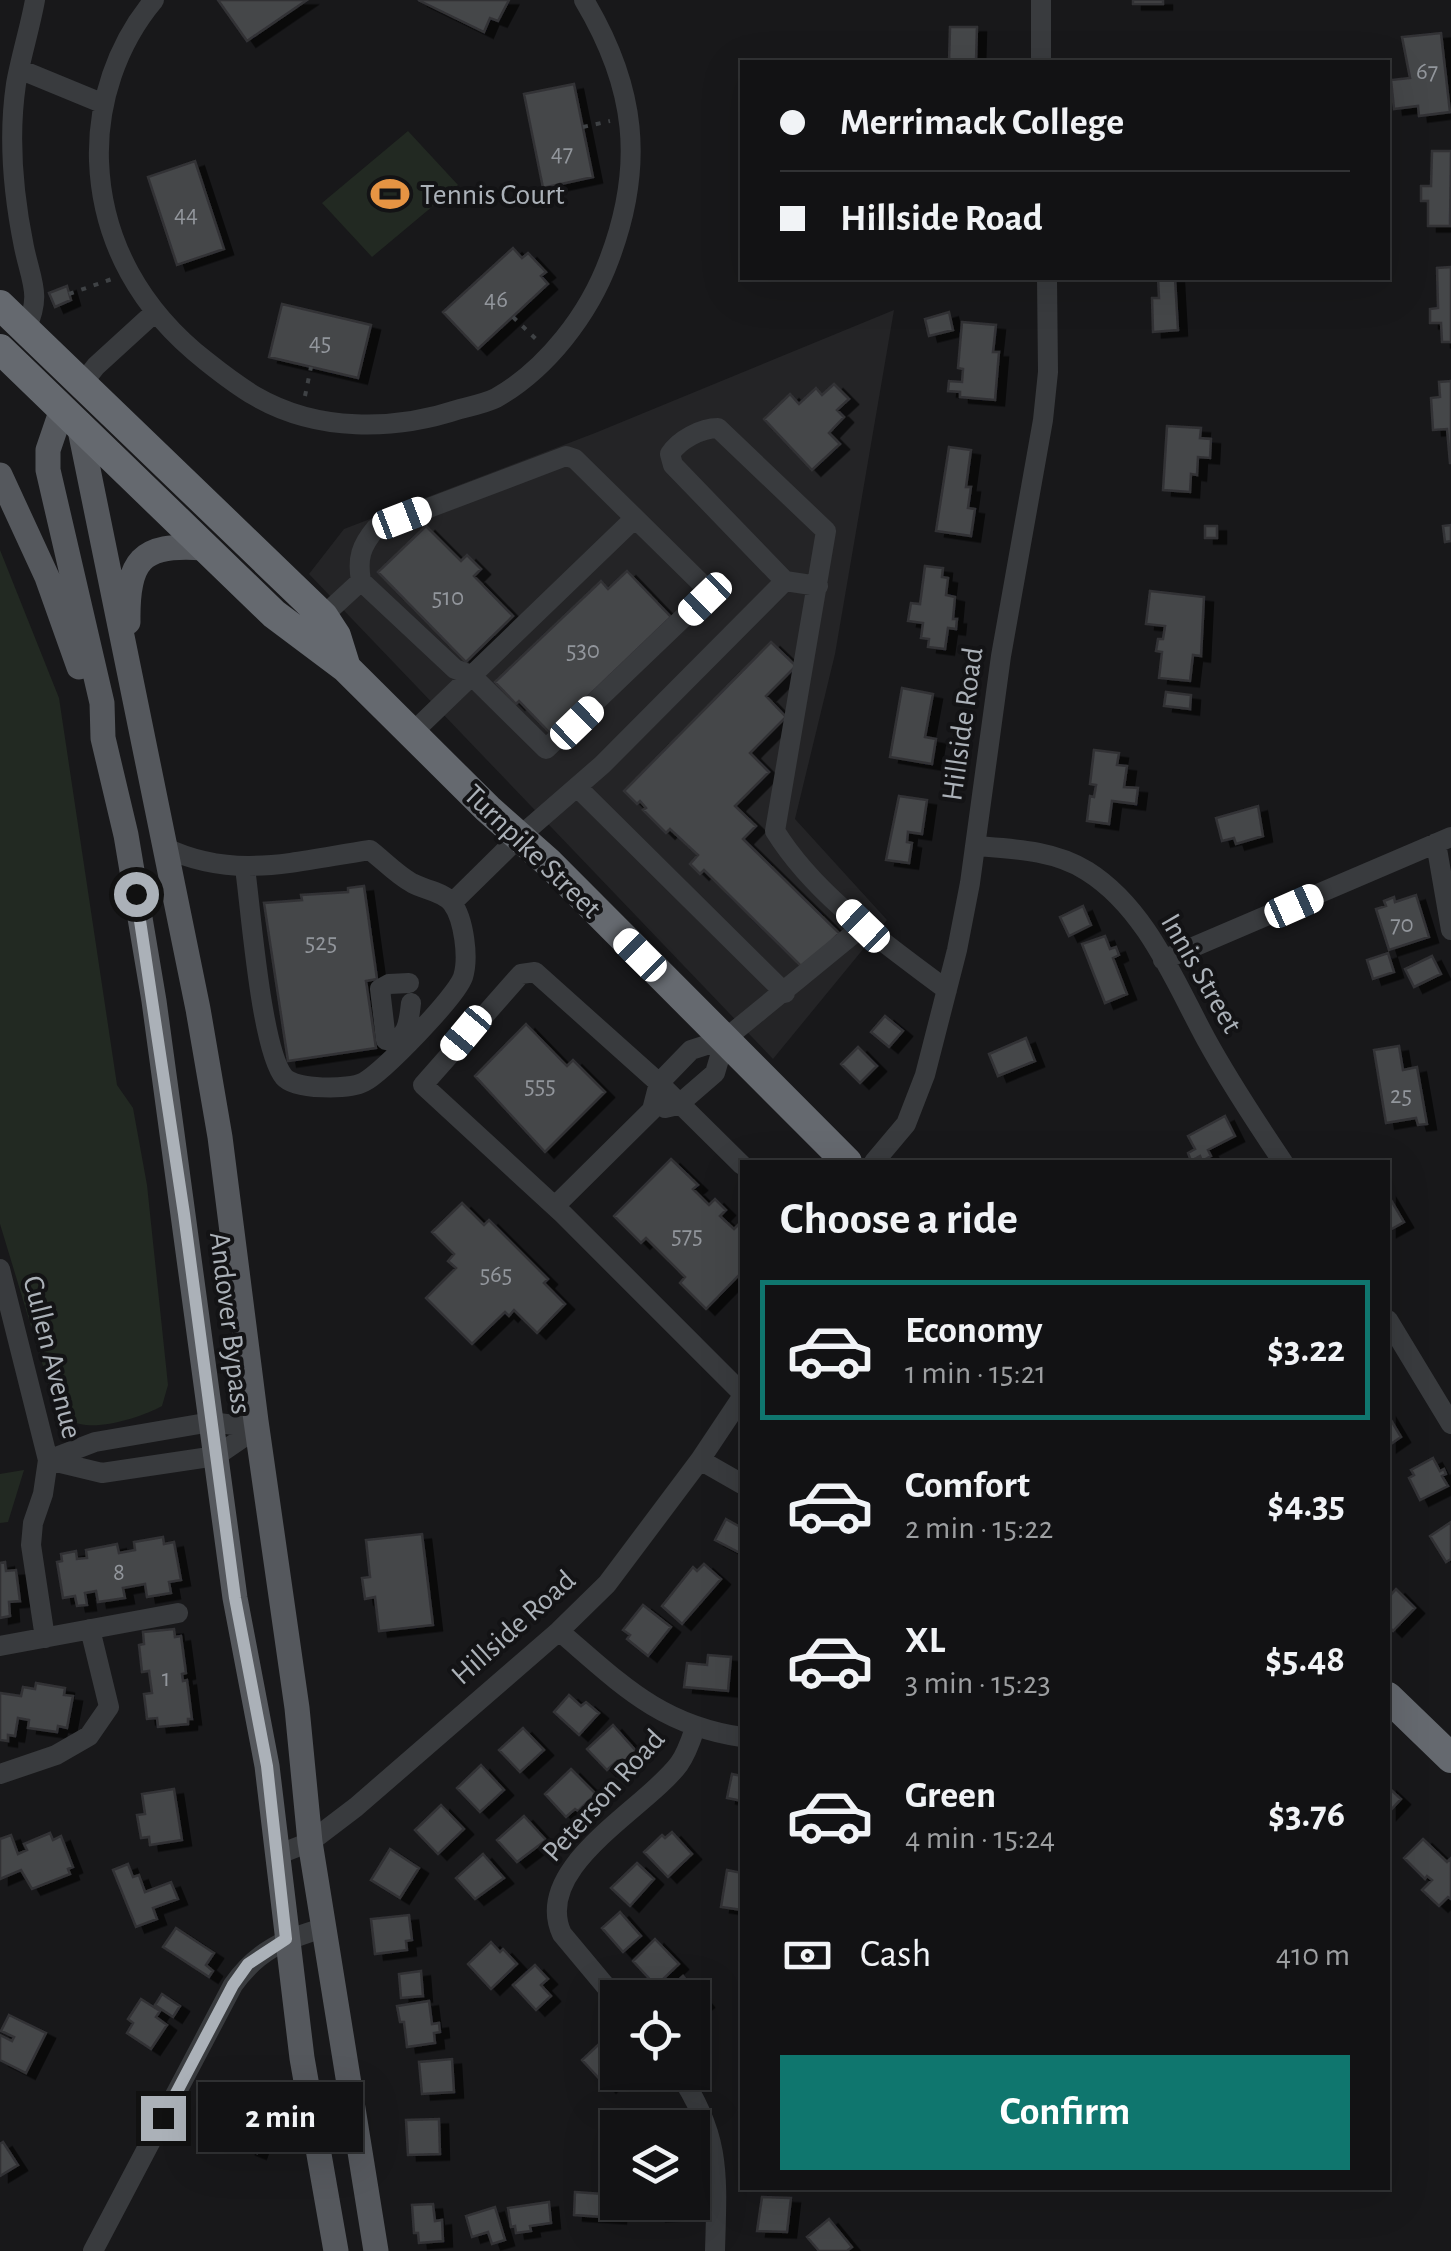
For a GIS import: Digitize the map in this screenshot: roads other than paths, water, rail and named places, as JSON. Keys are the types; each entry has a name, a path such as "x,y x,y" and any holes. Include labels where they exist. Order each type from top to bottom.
{"highway":[{"name":"Turnpike Street","path":"0,305 26,329 74,407 203,548 274,614 346,668 518,838 549,863 845,1160"},
{"path":"0,350 26,329"},
{"name":"Turnpike Street","path":"0,350 74,407 323,616 336,636 346,668"},
{"path":"1390,1699 1451,1758"}],"main road":[{"name":"Andover Bypass","path":"74,407 220,1138 297,1708 310,1842 376,2251"},
{"name":"Andover Bypass","path":"74,407 48,450 48,470 102,703 103,738 142,922 235,1598 267,1766 306,2089 336,2251"},
{"path":"0,475 63,616 88,704 103,738"},
{"path":"129,677 128,592 139,562 164,547 203,548"}],"street":[{"path":"26,329 37,293 6,164 19,69 35,0"},
{"path":"154,0 121,48 104,104 99,149 104,204 129,273 154,313 180,340 256,397 300,415 350,424 400,425 495,398 550,352 577,322 604,275 621,228 630,181 632,127 621,76 602,30 584,0"},
{"path":"1041,0 1042,60"},
{"path":"19,69 104,104"},
{"name":"Hillside Road","path":"876,1160 906,1124 947,990 975,846 1001,656 1043,420 1048,372 1047,280"},
{"path":"74,407 154,313"},
{"path":"818,586 786,581 673,465 670,454 676,445 708,428 718,428 821,523 826,532 818,586 775,832 789,854 863,926 947,990"},
{"path":"566,456 575,459 635,518 707,588 708,594 551,748 541,748 471,676 455,669 361,581 357,560 364,541 376,528 566,456"},
{"path":"411,734 635,518"},
{"path":"323,616 361,581"},
{"path":"452,903 577,787 786,581"},
{"path":"577,787 785,993"},
{"path":"1163,960 1443,840 1451,930"},
{"name":"Innis Street","path":"975,846 1034,851 1087,871 1127,907 1163,960 1208,1042 1282,1160"},
{"path":"164,847 194,862 245,868 370,850 411,883 437,892 452,903 463,936 463,977 450,999 363,1083 300,1087 285,1078 276,1060 259,982 245,868"},
{"path":"652,1110 658,1083 691,1050 725,1039 863,926"},
{"path":"740,1163 536,972 521,974 422,1085 555,1206 740,1393"},
{"path":"555,1206 652,1110 678,1104 715,1073 725,1039"},
{"name":"Cullen Avenue","path":"0,1269 8,1349 48,1460"},
{"path":"1390,1323 1451,1424"},
{"name":"Hillside Road","path":"276,1854 310,1842 356,1807 559,1631 606,1584 700,1460 740,1398"},
{"path":"48,1460 95,1442 211,1422 257,1428"},
{"path":"48,1460 102,1473 216,1456 257,1428"},
{"path":"45,1638 31,1544 32,1523 43,1494 48,1460"},
{"path":"700,1460 740,1483"},
{"path":"0,1646 178,1613"},
{"path":"0,1774 56,1755 89,1736 109,1708 90,1630"},
{"path":"559,1631 641,1700 695,1728 740,1737"},
{"name":"Peterson Road","path":"601,1980 562,1934 556,1922 557,1897 576,1862 678,1765 695,1728"},
{"path":"93,2251 233,1985 248,1964 286,1939 324,1928"},
{"path":"687,2090 712,2142 717,2168 715,2251"}],"place":[{"name":"Tennis Court","path":"390,194"}]}
